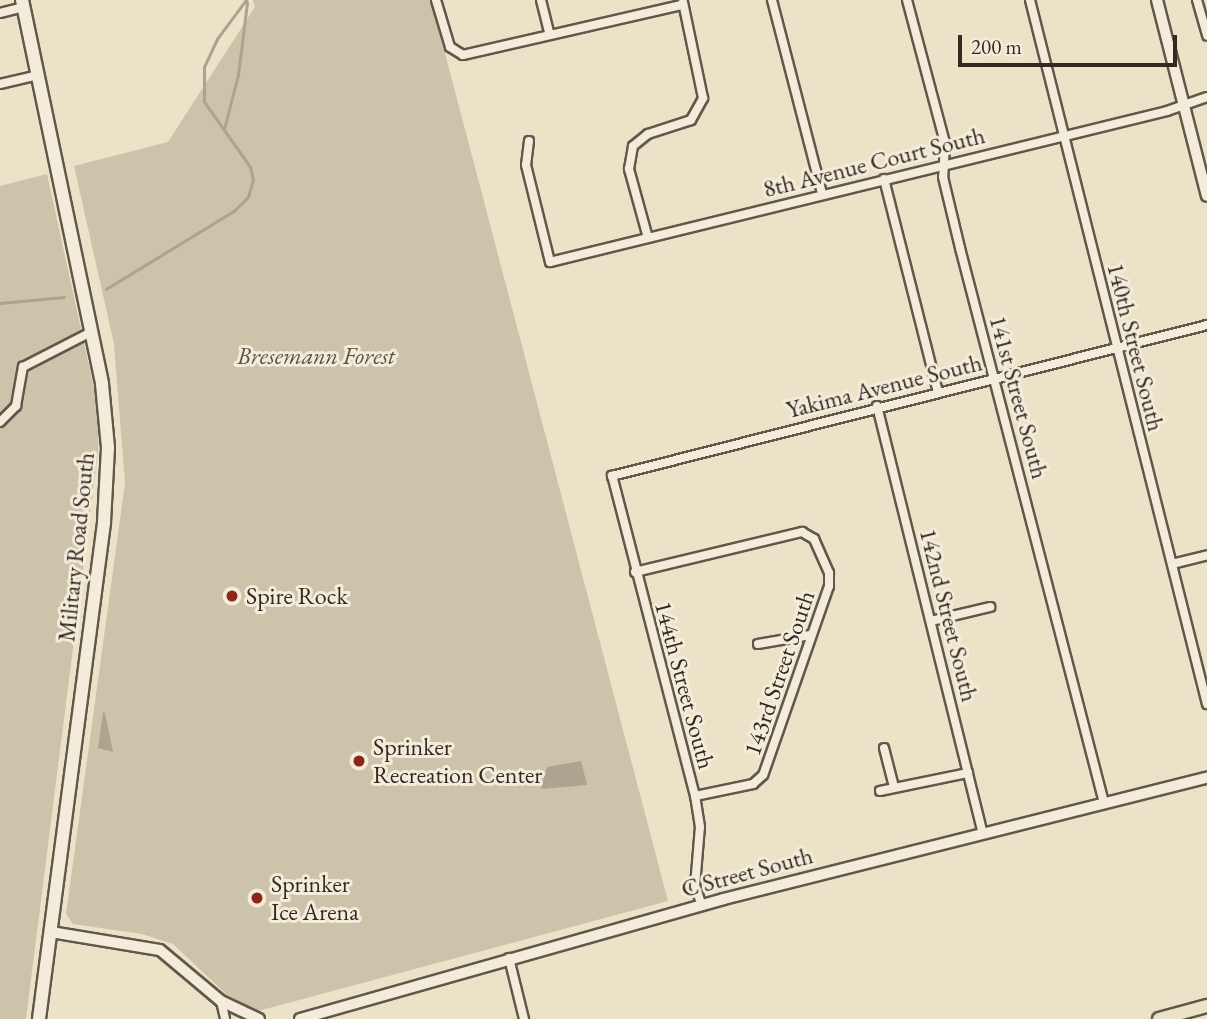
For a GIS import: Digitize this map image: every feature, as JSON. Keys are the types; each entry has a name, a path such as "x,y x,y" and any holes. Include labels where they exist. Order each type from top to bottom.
{"main road":[{"name":"Military Road South","path":"23,4 105,400 108,481 39,1019"},
{"path":"1159,1019 1207,1006"}],"street":[{"path":"436,0 448,43 455,52 468,55 682,2 703,98 691,120 648,134 634,146 631,179 648,237"},
{"path":"541,0 549,33"},
{"path":"772,0 822,194"},
{"name":"141st Street South","path":"907,0 945,143 943,177 954,224 1104,803"},
{"name":"140th Street South","path":"1030,0 1207,704"},
{"path":"1157,0 1207,196"},
{"path":"1198,0 1207,36"},
{"path":"0,13 23,4"},
{"path":"0,84 38,75"},
{"name":"8th Avenue Court South","path":"528,141 526,165 550,262 1207,97"},
{"path":"884,179 938,392"},
{"name":"Yakima Avenue South","path":"612,476 1207,325"},
{"path":"0,422 16,406 23,367 91,332"},
{"name":"142nd Street South","path":"877,407 983,833"},
{"name":"144th Street South","path":"612,476 695,796 700,827 695,886 702,906"},
{"name":"143rd Street South","path":"635,572 780,535 810,535 829,573 829,586 764,775 753,784 695,796"},
{"path":"1172,565 1207,555"},
{"path":"932,621 990,607"},
{"path":"758,644 810,635"},
{"path":"884,747 894,787"},
{"path":"880,791 968,773"},
{"name":"C Street South","path":"300,1019 509,958 702,906 1207,778"},
{"path":"51,932 160,950 221,1001 259,1019"},
{"path":"509,958 524,1019"},
{"path":"221,1001 225,1019"}],"green space":[{"name":"Bresemann Forest","path":"253,0 431,0 668,901 258,1011 227,995 173,944 142,934 73,924 66,914 125,483 114,344 74,166 168,142 255,7"},
{"path":"47,174 99,411 98,451 26,1019 0,1019 0,186"}],"shaded area":[{"path":"103,712 105,713 113,752 98,748"},
{"path":"581,761 587,785 541,789 547,767"}],"waterway":[{"path":"106,289 234,211 248,197 253,180 250,167 204,102 204,67 217,39 246,0"},
{"path":"224,129 238,75 247,3"},
{"path":"0,303 64,297"}],"place":[{"name":"Spire Rock","path":"232,596"},
{"name":"Sprinker Recreation Center","path":"359,761"},
{"name":"Sprinker Ice Arena","path":"257,898"}]}
